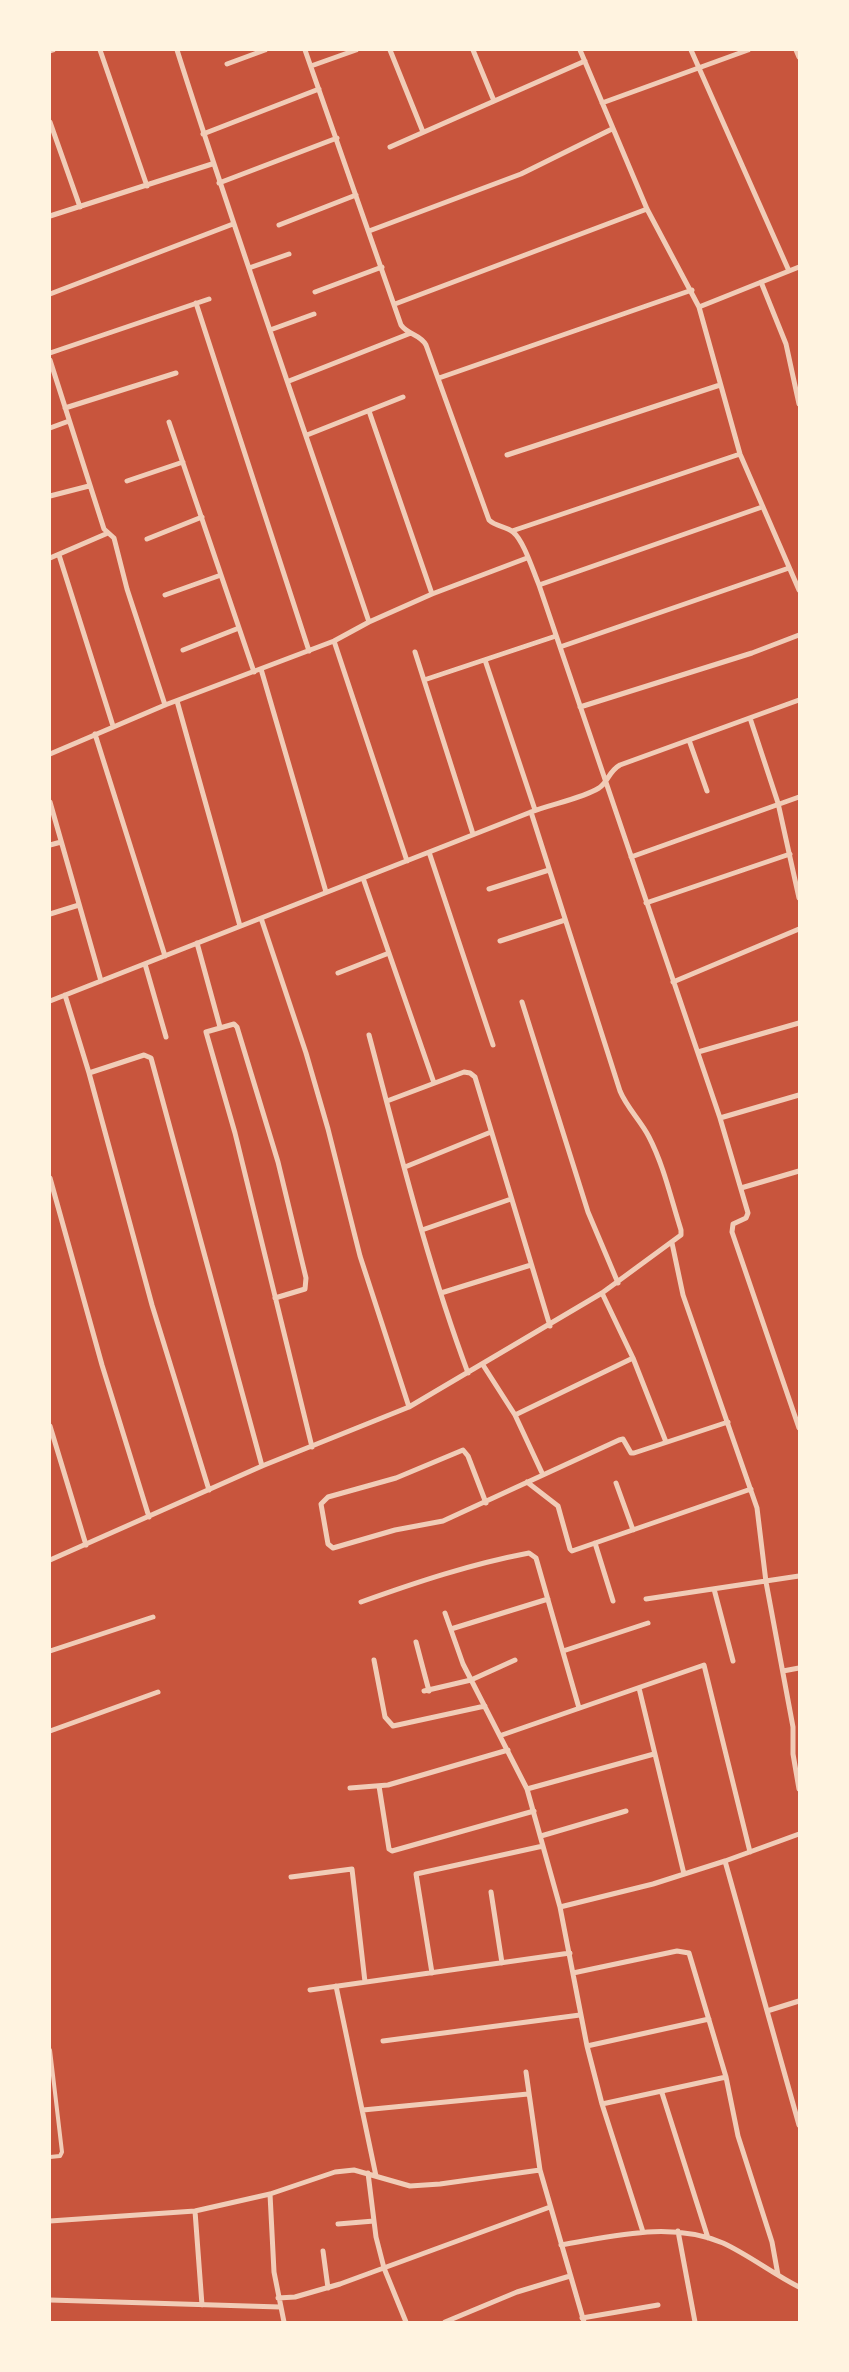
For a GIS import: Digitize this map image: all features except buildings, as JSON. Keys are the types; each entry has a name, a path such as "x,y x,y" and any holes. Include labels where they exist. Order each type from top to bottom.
{"street":[{"path":"100,50 147,186"},
{"path":"176,50 212,164 289,381 369,622"},
{"path":"227,64 265,50"},
{"path":"305,50 401,325 411,334 424,340 440,378 489,520 499,527 512,531 519,538 539,585 720,1118 748,1216 734,1224 732,1232 799,1428"},
{"path":"311,66 356,50"},
{"path":"390,50 423,132"},
{"path":"473,50 494,101"},
{"path":"580,50 647,210 699,306 740,454 799,590"},
{"path":"691,50 789,271"},
{"path":"602,103 748,50"},
{"path":"796,50 799,57"},
{"path":"390,147 584,61"},
{"path":"203,134 319,89"},
{"path":"50,122 80,207"},
{"path":"369,231 521,174 612,129"},
{"path":"219,183 336,138"},
{"path":"50,216 212,164"},
{"path":"279,225 356,195"},
{"path":"395,304 647,210"},
{"path":"50,294 233,224"},
{"path":"249,268 289,254"},
{"path":"315,292 382,267"},
{"path":"699,306 799,267"},
{"path":"761,282 786,344 799,404"},
{"path":"440,378 692,290"},
{"path":"50,353 208,299"},
{"path":"196,303 309,651"},
{"path":"270,330 314,314"},
{"path":"289,381 411,334"},
{"path":"50,360 104,529 115,540 127,589 165,705"},
{"path":"65,408 176,372"},
{"path":"507,455 720,385"},
{"path":"307,436 403,397"},
{"path":"369,411 432,594"},
{"path":"50,428 69,422"},
{"path":"169,422 254,672"},
{"path":"512,531 740,454"},
{"path":"127,480 183,462"},
{"path":"50,496 89,486"},
{"path":"539,585 762,507"},
{"path":"147,539 202,517"},
{"path":"50,558 108,533"},
{"path":"59,555 113,726"},
{"path":"50,754 165,705 334,642 369,622 432,594 527,558"},
{"path":"560,647 788,568"},
{"path":"165,594 221,575"},
{"path":"184,650 239,628"},
{"path":"580,707 799,635"},
{"path":"424,680 556,636"},
{"path":"334,642 407,861"},
{"path":"415,652 473,834"},
{"path":"50,1560 262,1466 409,1407 602,1294 681,1235 682,1230 661,1165 641,1121 623,1100 620,1092 484,660"},
{"path":"261,669 326,892"},
{"path":"50,1002 473,834 595,790 605,783 610,772 620,765 799,700"},
{"path":"177,701 240,926"},
{"path":"750,718 778,804 799,898"},
{"path":"95,734 165,956"},
{"path":"689,740 707,791"},
{"path":"631,858 799,796"},
{"path":"50,802 101,981"},
{"path":"50,845 61,842"},
{"path":"429,852 493,1045"},
{"path":"646,903 790,854"},
{"path":"489,889 549,870"},
{"path":"363,878 434,1083"},
{"path":"50,914 79,906"},
{"path":"261,918 306,1053 328,1129 360,1256 409,1407"},
{"path":"500,942 565,920"},
{"path":"673,982 799,929"},
{"path":"197,943 220,1027"},
{"path":"338,973 389,953"},
{"path":"145,964 166,1037"},
{"path":"66,995 90,1073 152,1305 209,1490"},
{"path":"522,1002 588,1212 618,1283"},
{"path":"698,1052 799,1023"},
{"path":"275,1298 305,1289 306,1278 278,1162 237,1026 234,1024 206,1032 235,1133 275,1298 312,1447"},
{"path":"369,1035 422,1230 468,1373"},
{"path":"90,1073 144,1055 152,1058 262,1466"},
{"path":"387,1101 464,1072 473,1075 550,1326"},
{"path":"720,1118 799,1094"},
{"path":"405,1167 491,1132"},
{"path":"741,1188 799,1171"},
{"path":"50,1178 102,1365 149,1517"},
{"path":"422,1230 511,1200"},
{"path":"672,1243 684,1295 757,1508 766,1582 797,1736 793,1754 799,1789"},
{"path":"441,1293 531,1265"},
{"path":"602,1294 633,1358 666,1442"},
{"path":"515,1415 633,1358"},
{"path":"483,1365 515,1415 543,1475"},
{"path":"486,1502 468,1456 463,1450 396,1478 324,1499 321,1504 328,1544 332,1548 394,1530 437,1524 486,1502 619,1440 623,1439 630,1453 634,1454 728,1422"},
{"path":"50,1426 86,1545"},
{"path":"527,1482 558,1506 570,1550 595,1544 751,1489"},
{"path":"616,1483 633,1530"},
{"path":"595,1544 613,1601"},
{"path":"362,1602 425,1578 480,1562 529,1553 536,1558 579,1708"},
{"path":"646,1599 799,1576"},
{"path":"714,1589 733,1661"},
{"path":"451,1629 548,1599"},
{"path":"445,1613 459,1656 502,1736 527,1788 560,1906 580,2015 602,2104 643,2232"},
{"path":"50,1651 153,1617"},
{"path":"563,1651 648,1623"},
{"path":"416,1642 426,1691 472,1680 515,1660"},
{"path":"374,1660 385,1717 393,1726 485,1706"},
{"path":"502,1736 704,1665 750,1852"},
{"path":"783,1671 799,1668"},
{"path":"639,1688 684,1874"},
{"path":"50,1731 158,1692"},
{"path":"350,1788 379,1786 399,1782 508,1750"},
{"path":"527,1788 654,1754"},
{"path":"379,1786 389,1849 392,1851 534,1810"},
{"path":"541,1836 626,1812"},
{"path":"560,1906 653,1884 725,1861 799,1834"},
{"path":"432,1973 416,1874 543,1846"},
{"path":"725,1861 799,2125"},
{"path":"291,1877 352,1869 365,1982"},
{"path":"491,1892 502,1963"},
{"path":"573,1974 677,1951 689,1953 726,2077 738,2136 772,2242 778,2275"},
{"path":"310,1990 570,1953"},
{"path":"336,1986 376,2176"},
{"path":"767,2011 799,2001"},
{"path":"383,2041 580,2015"},
{"path":"587,2046 709,2019"},
{"path":"526,2072 540,2170 583,2320 658,2305"},
{"path":"602,2104 662,2093 726,2077"},
{"path":"662,2093 708,2238"},
{"path":"363,2110 528,2094"},
{"path":"50,2221 195,2212 270,2194 336,2172 354,2170 410,2186 540,2170"},
{"path":"368,2173 374,2221 384,2268 406,2322"},
{"path":"270,2194 271,2246 278,2298 284,2322"},
{"path":"278,2298 295,2297 328,2288 550,2207"},
{"path":"195,2212 202,2305"},
{"path":"338,2224 374,2221"},
{"path":"561,2245 643,2232 678,2231 724,2244 799,2287"},
{"path":"678,2231 695,2322"},
{"path":"323,2251 328,2288"},
{"path":"445,2322 455,2320 517,2292 570,2276"},
{"path":"50,2300 280,2307"}],"lane":[{"path":"50,2050 62,2152 60,2156 50,2157"}]}
